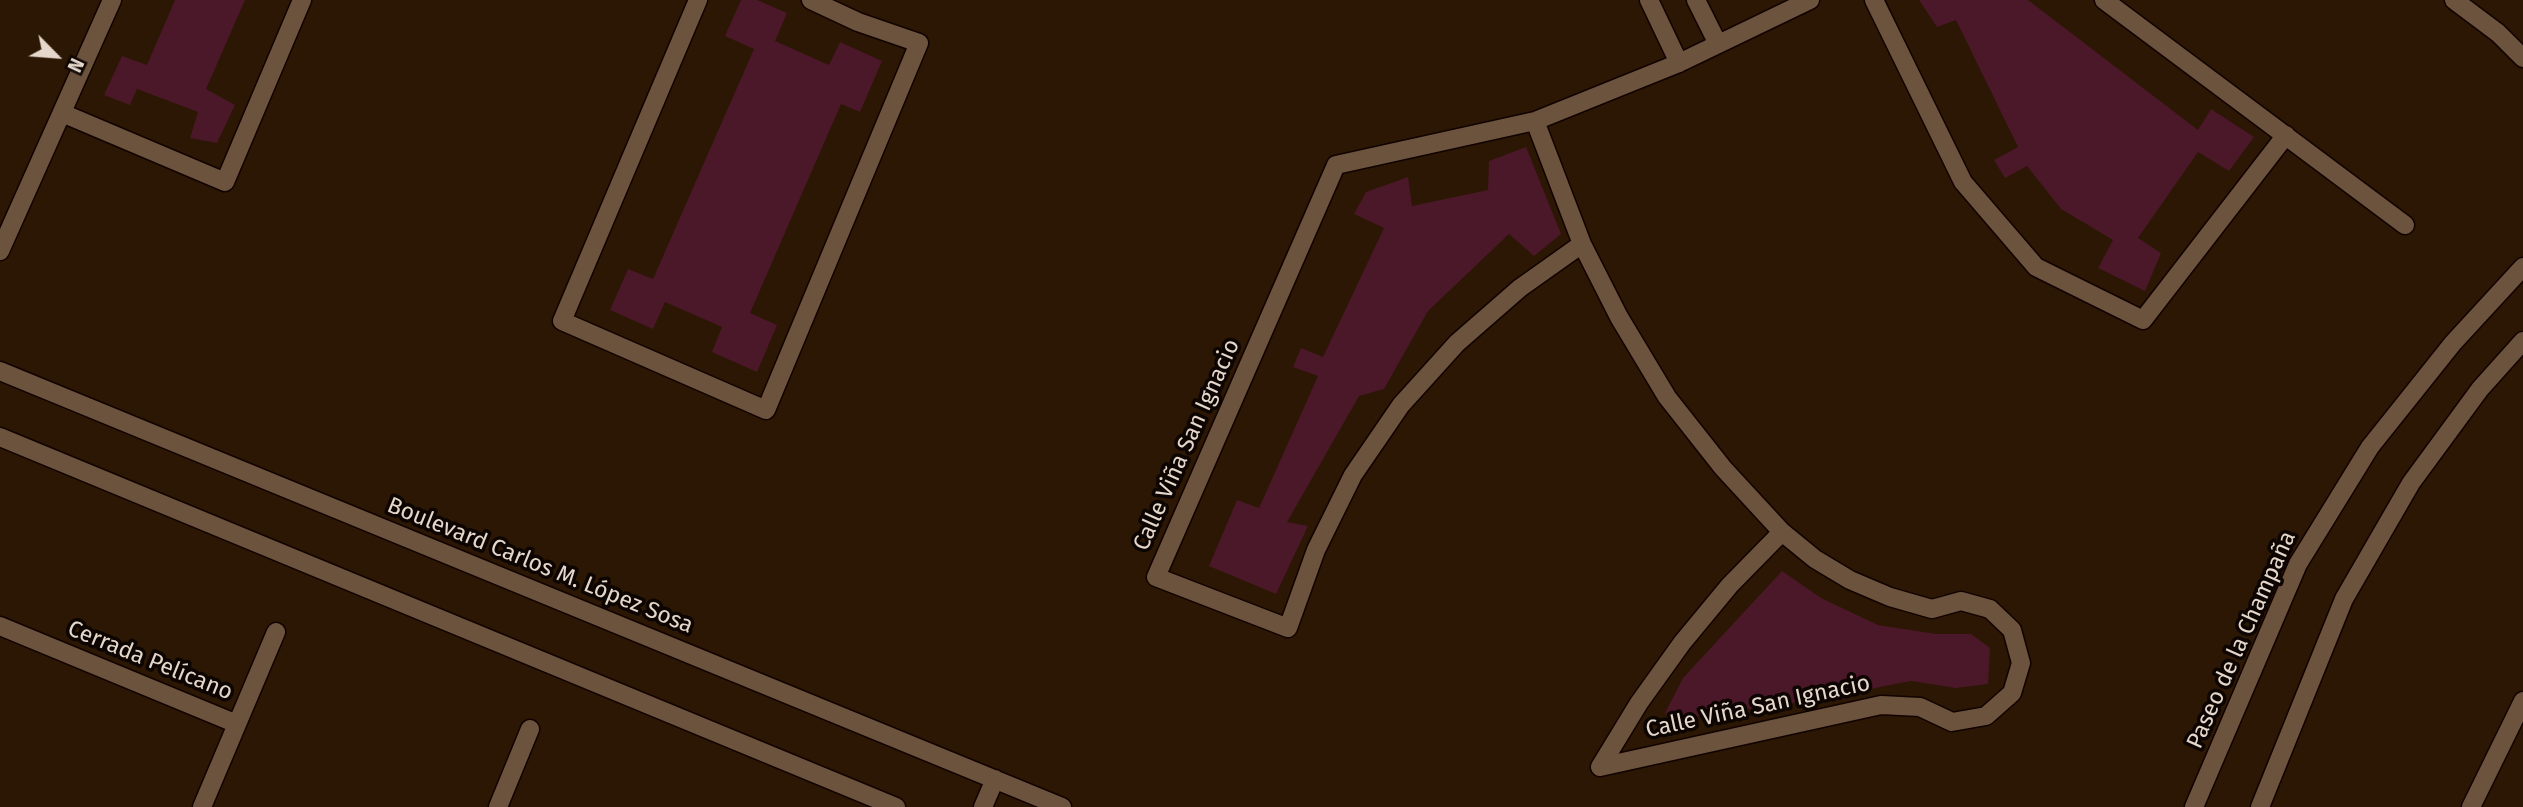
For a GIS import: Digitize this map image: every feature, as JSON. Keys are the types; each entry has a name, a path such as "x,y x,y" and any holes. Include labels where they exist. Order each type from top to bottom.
{"street":[{"path":"0,251 112,0"},
{"path":"62,113 225,182 302,0"},
{"path":"698,0 562,321 766,410 919,43 858,22 811,0"},
{"path":"1649,0 1679,63"},
{"path":"1696,0 1717,44"},
{"name":"Calle Viña San Ignacio","path":"1782,532 1730,585 1682,643 1639,703 1600,767 1881,705 1920,707 1952,722 1986,716 2012,693 2021,663 2012,631 1990,609 1961,601 1932,609 1890,597 1850,580 1815,559 1782,532 1723,468 1667,397 1619,317 1582,244 1520,288 1457,343 1401,405 1353,475 1316,550 1288,628 1156,577 1336,166 1535,121 1679,63 1810,0"},
{"path":"1874,0 1963,182 2036,267 2143,320 2286,135"},
{"path":"2104,0 2405,225"},
{"path":"2454,0 2498,33 2523,58"},
{"path":"1535,121 1582,244"},
{"name":"Paseo de la Champaña","path":"2194,807 2298,564 2370,447 2453,342 2523,267"},
{"path":"2260,807 2344,599 2411,483 2480,389 2523,341"},
{"name":"Boulevard Carlos M. López Sosa","path":"0,370 995,779 1040,803 1062,807"},
{"path":"0,437 896,807"},
{"name":"Cerrada Pelícano","path":"0,626 237,724 202,807"},
{"path":"237,724 276,632"},
{"path":"2471,807 2523,701"},
{"path":"498,807 530,729"},
{"path":"983,807 995,779"}],"shaded area":[{"path":"175,0 245,0 206,89 235,105 217,143 190,138 198,112 137,89 130,105 104,95 122,56 147,65"},
{"path":"741,0 757,0 787,13 775,41 829,65 840,42 882,61 860,112 841,104 750,313 777,325 757,372 712,352 722,327 665,302 653,329 610,310 628,269 653,279 754,49 725,36"},
{"path":"1919,0 2028,0 2198,130 2211,109 2254,137 2229,171 2198,152 2138,238 2161,253 2145,291 2098,268 2113,240 2061,209 2027,166 2005,178 1994,160 2018,147 1956,20 1937,27"},
{"path":"1526,147 1561,234 1534,256 1509,234 1428,311 1384,389 1359,396 1287,522 1308,526 1276,594 1209,566 1237,500 1259,508 1318,376 1293,367 1301,348 1323,357 1384,228 1354,214 1366,192 1408,177 1412,206 1488,190 1489,161"},
{"path":"1782,571 1821,598 1878,625 1936,634 1971,634 1990,648 1988,684 1956,688 1911,681 1813,700 1675,719 1665,713 1683,678"}]}
